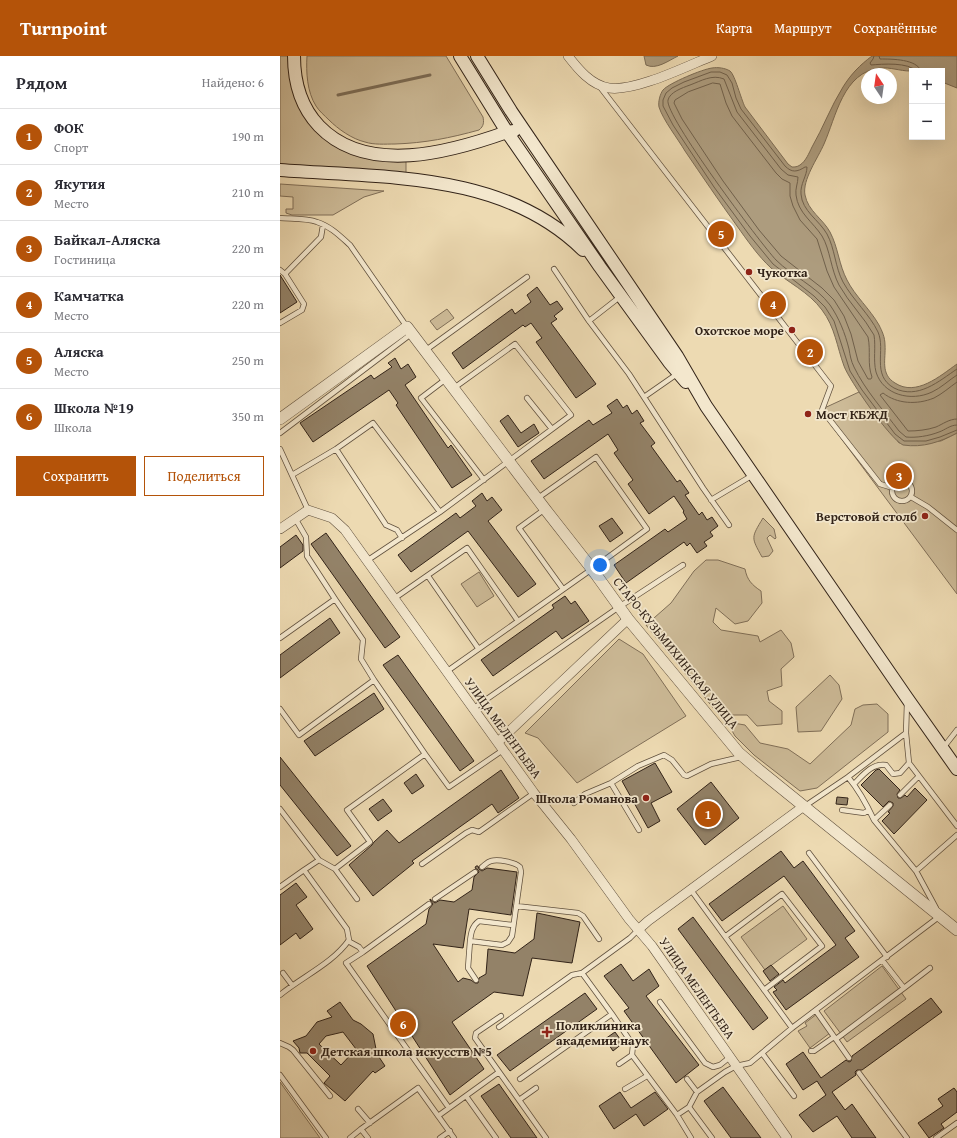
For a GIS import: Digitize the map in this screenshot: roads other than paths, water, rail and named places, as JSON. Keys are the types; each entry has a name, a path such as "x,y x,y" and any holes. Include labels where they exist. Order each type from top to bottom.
{"main road":[{"path":"294,56 296,84 308,112 321,128 346,145 370,153 401,156 442,151 473,144 507,132 519,131 527,134"},
{"path":"460,56 507,132 600,266 678,373 706,406 957,769"},
{"path":"477,56 527,134 677,356 706,406"},
{"path":"473,144 495,132 499,126 499,119"},
{"path":"280,170 409,179 455,186 480,192 518,206 557,228 600,266"}],"street":[{"path":"568,56 578,70 592,81 608,88 644,83 712,56"},
{"path":"280,419 410,330"},
{"name":"СТАРО-КУЗЬМИХИНСКАЯ УЛИЦА","path":"410,330 509,462 592,569 628,619 743,757 957,930"},
{"path":"280,529 308,510"},
{"name":"УЛИЦА МЕЛЕНТЬЕВА","path":"308,510 332,518 345,530 368,560 446,672 474,708 534,793 571,839 629,919 639,930 787,1138"},
{"path":"501,746 628,619"},
{"path":"639,930 648,921 804,806"}],"lane":[{"path":"597,83 831,386 822,410 880,484 892,488"},
{"path":"280,218 316,222 340,235 350,245 410,330 280,433"},
{"path":"285,274 320,237 323,225"},
{"path":"554,269 589,321 630,374 729,524"},
{"path":"280,270 285,274 304,304 302,310 280,323"},
{"path":"426,350 527,276"},
{"path":"589,321 622,296"},
{"path":"368,560 440,512 571,415 515,344 454,388"},
{"path":"644,397 678,373"},
{"path":"447,379 421,398 484,480"},
{"path":"527,398 552,429"},
{"path":"292,475 336,449 373,423 440,512"},
{"path":"280,449 308,510"},
{"path":"336,449 386,525 397,530 402,538"},
{"path":"446,672 647,529 596,457 538,498"},
{"path":"712,500 754,474"},
{"path":"905,481 908,482 912,487 911,497 905,501 898,501 893,496 892,488 895,483 905,481"},
{"path":"911,497 928,507 957,530"},
{"path":"545,509 519,528 563,589"},
{"path":"295,518 306,537 307,556 363,640 361,659 449,787 501,746"},
{"path":"395,598 468,548 518,621"},
{"path":"474,708 619,607 683,565"},
{"path":"428,576 478,648"},
{"path":"280,638 335,599"},
{"path":"280,709 299,735 374,680"},
{"path":"907,698 906,733 909,763 957,826"},
{"path":"942,748 957,730"},
{"path":"804,806 848,777 906,733"},
{"path":"335,868 370,842 347,810 425,754"},
{"path":"574,803 585,794 611,783 638,766 664,755 672,760 687,776 711,764 743,757"},
{"path":"854,784 878,764 886,765 893,774 900,773 909,763"},
{"path":"900,795 919,776"},
{"path":"676,1115 689,1107 697,1092 725,1072 736,1066 750,1063 792,1028 940,917 916,871 874,820 854,784 848,777"},
{"path":"611,783 639,830"},
{"path":"422,864 466,833 472,830 479,832 534,793"},
{"path":"874,820 890,805"},
{"path":"280,809 319,860 335,868 357,899"},
{"path":"842,810 864,813 869,810"},
{"path":"916,871 957,835"},
{"path":"809,852 887,956"},
{"path":"280,887 319,860"},
{"path":"470,941 502,945 508,942 512,936 521,872 520,867 517,864 492,861 488,862 482,867"},
{"path":"280,995 292,985 333,958 342,950 349,940 347,929 304,870"},
{"path":"435,899 475,872"},
{"path":"691,890 792,1028"},
{"path":"726,936 782,894 822,946 764,990"},
{"path":"429,904 346,964 449,1108"},
{"path":"516,906 578,913 583,916 599,939"},
{"path":"476,980 468,968 470,941 472,929 475,924 479,921 513,925"},
{"path":"499,1027 572,975 582,973 639,930"},
{"path":"348,941 363,952"},
{"path":"882,960 904,988"},
{"path":"811,1051 814,1051 835,1038 930,968"},
{"path":"284,973 292,985"},
{"path":"582,973 633,1044 632,1055 691,1138"},
{"path":"660,1002 705,1063 713,1067 730,1057"},
{"path":"816,1011 849,1058"},
{"path":"520,1080 612,1014"},
{"path":"502,1016 476,1033 475,1038 546,1138"},
{"path":"280,1043 293,1050 330,1096"},
{"path":"762,1054 794,1096"},
{"path":"619,1064 632,1055"},
{"path":"438,1116 500,1072"},
{"path":"858,1072 907,1138"},
{"path":"280,1075 326,1138"},
{"path":"625,1089 647,1076"},
{"path":"687,1079 697,1092"},
{"path":"350,1138 418,1088 454,1138"},
{"path":"519,1100 536,1088"},
{"path":"466,1096 496,1138"},
{"path":"689,1107 712,1138"},
{"path":"358,1109 370,1123"},
{"path":"936,1138 957,1123"},
{"path":"361,1130 368,1138"},
{"path":"440,1138 450,1131"}],"water":[{"path":"644,56 678,56 658,66 650,66 646,65"},
{"path":"872,56 957,56 957,88 945,83 945,68 909,68 909,71 897,69 897,68 861,68 861,75 849,87 837,109 824,144 808,176 805,189 805,195 809,206 830,232 844,274 850,286 875,319 881,330 885,342 885,366 887,375 890,379 903,387 911,388 928,383 957,364 957,433 938,442 924,445 903,445 880,421 861,396 847,373 833,330 822,310 804,292 771,268 757,253 730,217 685,151 667,123 659,107 660,96 666,87 701,71 714,68 724,68 732,73 745,107 788,164 792,167 796,167 799,166 807,157 846,82"}],"waterway":[{"path":"338,95 430,75"}],"place":[{"name":"Аляска","path":"721,234"},
{"name":"Чукотка","path":"749,272"},
{"name":"Камчатка","path":"773,304"},
{"name":"Охотское море","path":"792,330"},
{"name":"Якутия","path":"810,352"},
{"name":"Мост КБЖД","path":"808,414"},
{"name":"Байкал-Аляска","path":"899,476"},
{"name":"Верстовой столб","path":"925,516"},
{"name":"Школа Романова","path":"646,798"},
{"name":"ФОК","path":"708,814"},
{"name":"Школа №19","path":"403,1024"},
{"name":"Поликлиника академии наук","path":"547,1032"},
{"name":"Детская школа искусств №5","path":"313,1051"}]}
